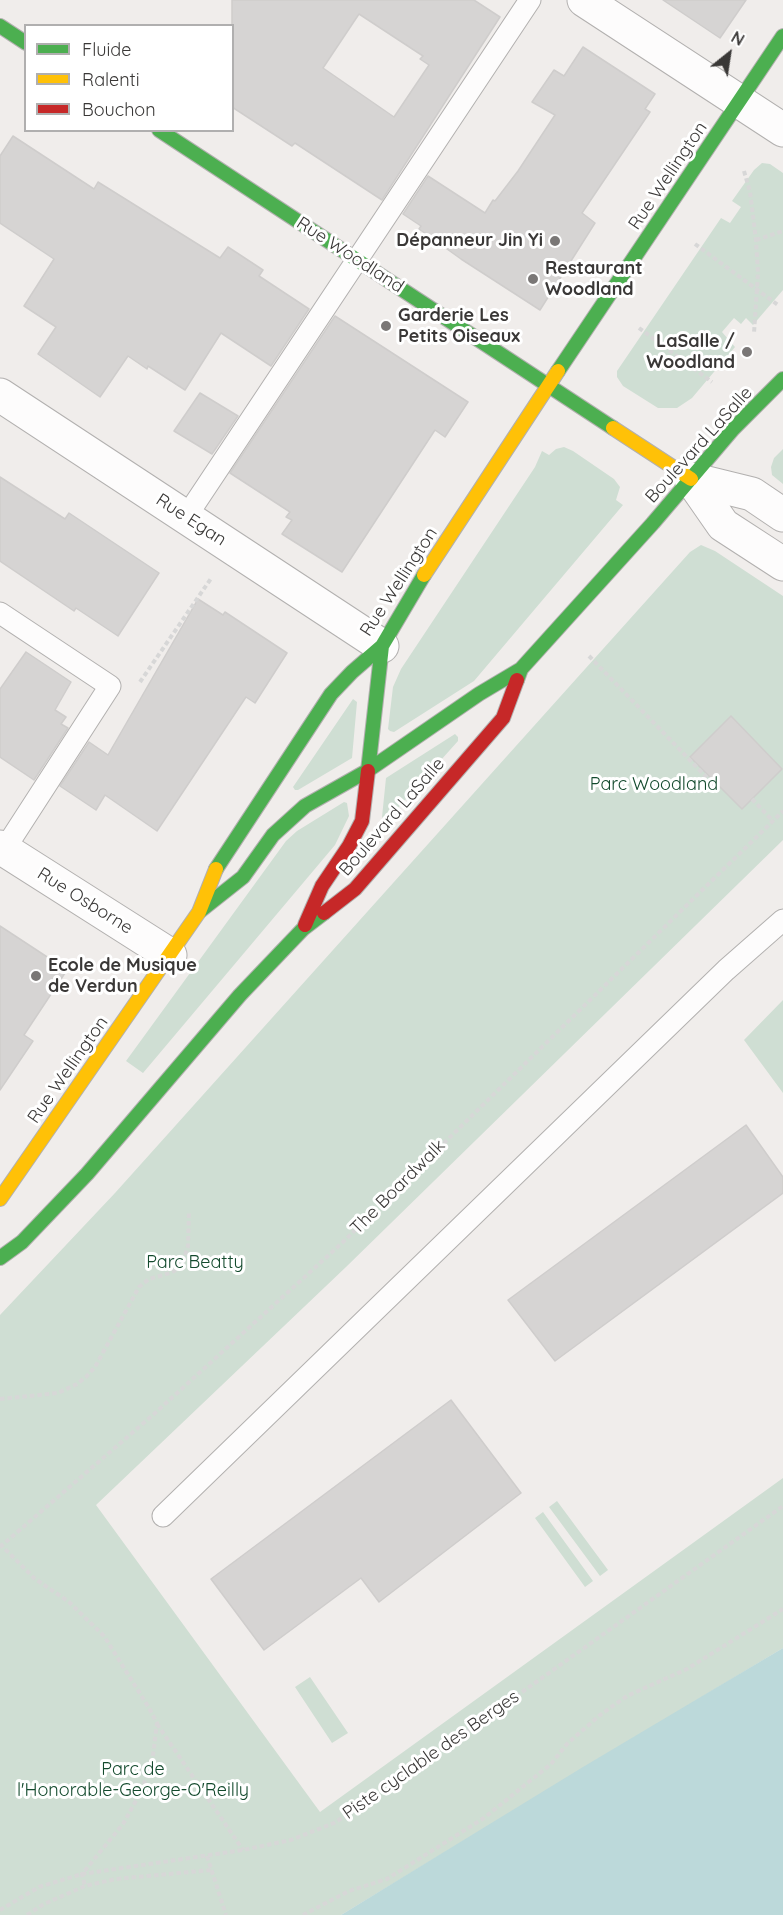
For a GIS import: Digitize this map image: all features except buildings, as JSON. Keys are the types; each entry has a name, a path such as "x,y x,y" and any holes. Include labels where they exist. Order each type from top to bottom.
{"main road":[{"path":"0,26 24,42"},
{"name":"Rue Wellington","path":"0,1199 199,912 217,865 331,694 382,646 426,572 783,36"},
{"name":"Rue Woodland","path":"162,132 691,480"},
{"name":"Boulevard LaSalle","path":"0,1258 22,1242 87,1174 240,994 303,929 355,889 503,718 521,669 691,480 733,429 783,379"},
{"path":"303,929 322,886 349,846 362,821 382,646"},
{"path":"199,912 243,877 273,835 305,806 367,771 479,694 521,669"}],"street":[{"path":"584,0 783,130"},
{"name":"Rue Egan","path":"0,395 382,646"},
{"name":"Rue Woodland","path":"691,480 752,494 783,515"},
{"name":"Rue Woodland","path":"691,480 723,525 783,564"},
{"name":"Rue Osborne","path":"2,849 170,955"}],"lane":[{"path":"186,517 530,0"},
{"path":"0,613 110,686 2,849"},
{"path":"163,1516 726,970 783,920"}],"path":[{"path":"744,171 750,192 756,240 758,273 754,333"},
{"path":"756,240 783,231"},
{"path":"695,244 778,305"},
{"path":"639,328 712,382"},
{"path":"110,686 129,698 216,571"},
{"path":"589,656 716,787 718,785"},
{"path":"752,799 773,821"},
{"name":"The Boardwalk","path":"1,1545 154,1414 342,1243 783,812"},
{"path":"0,1399 58,1393 67,1390 86,1377 95,1367 139,1287 149,1279 178,1269 183,1262 188,1246 189,1211"},
{"name":"Piste cyclable des Berges","path":"0,1910 39,1887 82,1874 243,1850 291,1840 334,1823 375,1797 783,1506"},
{"path":"1,1545 34,1578 69,1602 104,1636 157,1723 243,1850"},
{"path":"303,1915 349,1892 387,1879 484,1818 551,1764 567,1744 618,1702 687,1669 783,1609"},
{"path":"85,1886 82,1874 123,1824 142,1790 153,1755 157,1723"},
{"path":"207,1856 226,1915"},
{"path":"27,1915 85,1886 116,1879 211,1870"}],"green space":[{"path":"762,163 770,164 783,173 783,290 753,325 746,318 741,324 734,318 722,332 735,347 692,398 677,408 658,408 623,386 617,377 617,371 721,218 730,223 741,207 732,201 754,170"},
{"path":"564,447 614,479 620,487 616,500 623,505 474,681 394,732 390,731 388,729 393,687 401,669 535,467 542,451 549,455 556,449"},
{"path":"783,449 783,484 772,475 771,467 774,458"},
{"path":"701,545 715,551 783,596 783,840 346,1267 96,1505 320,1812 783,1478 783,1648 341,1915 0,1915 0,1315 115,1193 690,552"},
{"path":"353,699 357,702 352,758 295,790 293,787"},
{"path":"455,734 458,741 389,818 384,819 382,817 386,778"},
{"path":"344,802 347,803 349,816 335,845 143,1073 126,1061 286,841 297,831"},
{"path":"783,1000 783,1093 744,1040"},
{"path":"557,1501 608,1570 600,1576 549,1507"},
{"path":"543,1512 593,1581 585,1587 535,1518"},
{"path":"310,1677 348,1733 332,1743 295,1687"}],"water":[{"path":"783,1648 783,1915 341,1915 583,1767"}],"traffic: fast":[{"path":"0,26 24,42"},
{"path":"558,371 783,36"},
{"path":"162,132 613,428"},
{"path":"517,680 521,669 653,523 733,429 783,379"},
{"path":"216,869 331,694 382,646 424,575"},
{"path":"368,771 382,646"},
{"path":"200,911 243,877 273,835 305,806 367,771 479,694 521,669"},
{"path":"0,1258 22,1242 87,1174 240,995 303,929 324,913"}],"traffic: slow":[{"path":"424,575 558,371"},
{"path":"613,428 691,479"},
{"path":"0,1199 199,912 216,869"}],"traffic: jam":[{"path":"324,913 355,889 503,718 517,680"},
{"path":"305,925 322,886 349,846 362,821 368,771"}],"place":[{"name":"Dépanneur Jin Yi","path":"555,241"},
{"name":"Restaurant Woodland","path":"533,279"},
{"name":"Garderie Les Petits Oiseaux","path":"386,326"},
{"name":"LaSalle / Woodland","path":"747,352"},
{"name":"Ecole de Musique de Verdun","path":"36,976"}],"park label":[{"name":"Parc Woodland","path":"654,785"},
{"name":"Parc Beatty","path":"195,1263"},
{"name":"Parc de l'Honorable-George-O'Reilly","path":"133,1780"}]}
